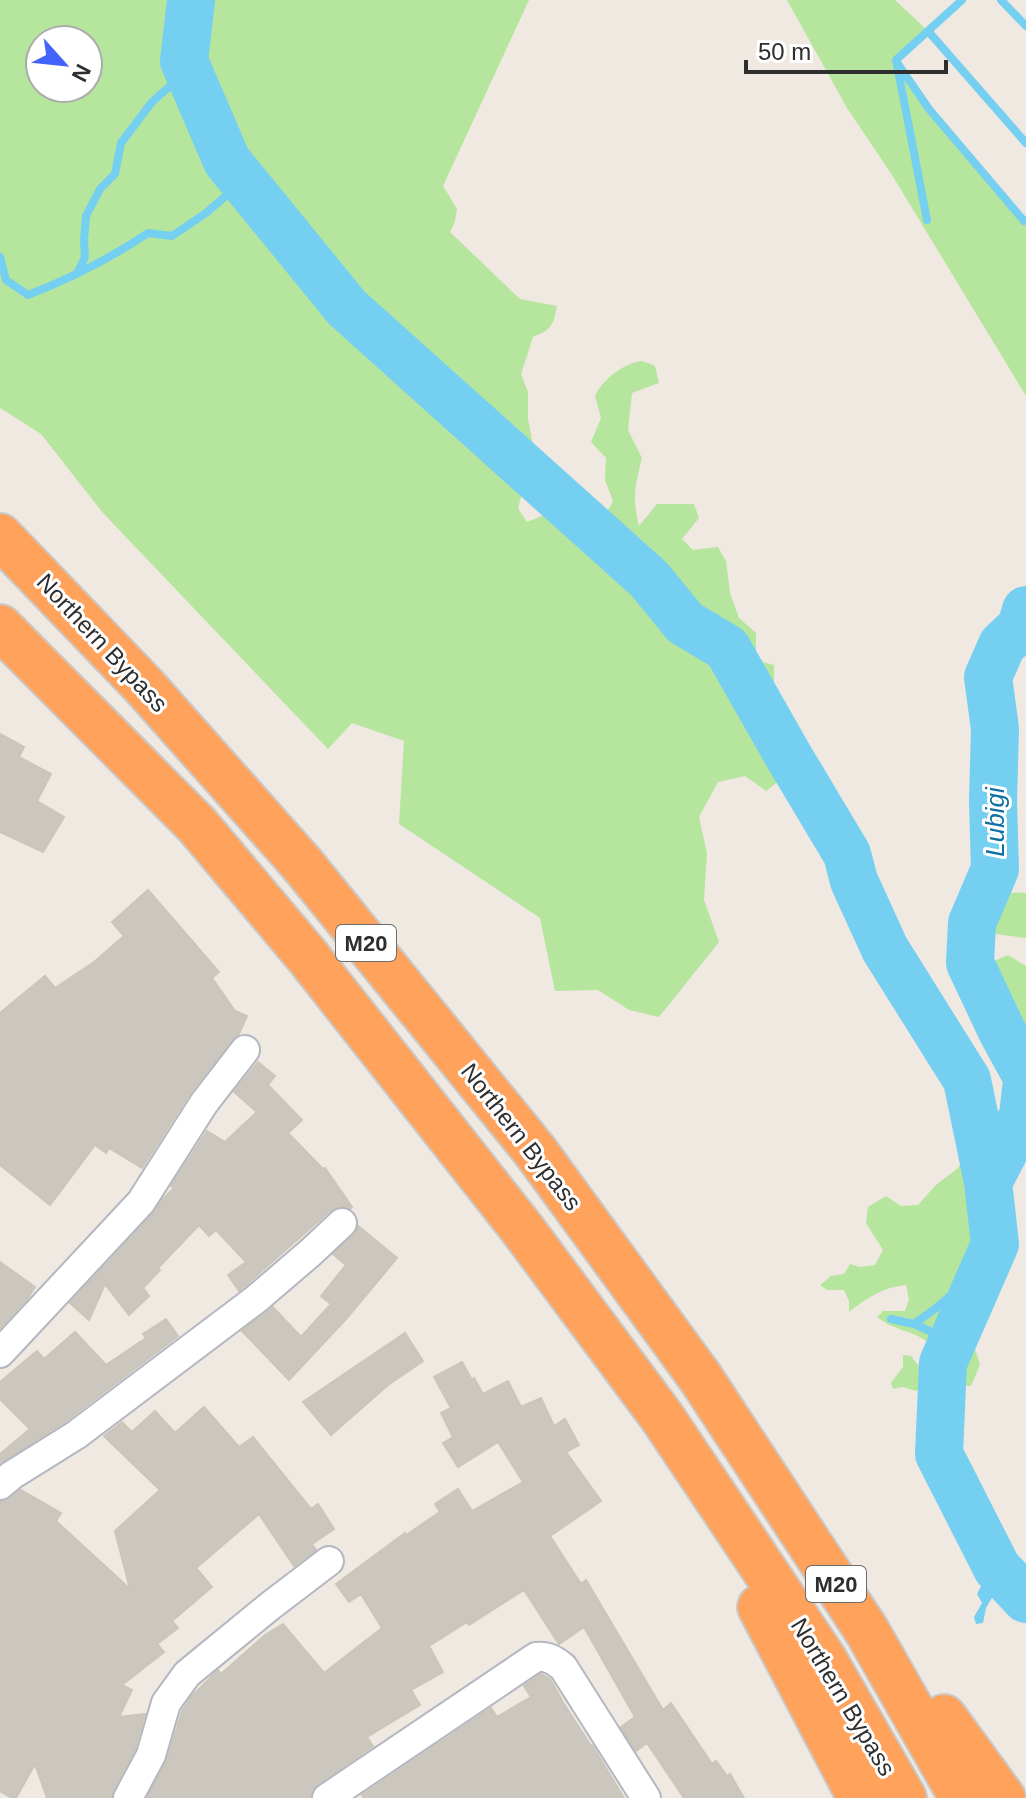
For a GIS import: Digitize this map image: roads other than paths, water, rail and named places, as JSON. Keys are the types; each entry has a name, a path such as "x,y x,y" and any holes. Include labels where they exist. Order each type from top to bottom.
{"highway":[{"name":"Northern Bypass","path":"0,536 144,686 302,864 535,1151 700,1377 867,1631 962,1798"},
{"name":"Northern Bypass","path":"0,627 197,825 308,957 523,1230 662,1417 824,1659 904,1798"},
{"path":"700,1377 1003,1798"},
{"path":"662,1417 860,1798"}],"street":[{"path":"0,1353 141,1202 204,1103 245,1050"},
{"path":"0,1485 88,1427 255,1300 342,1223"},
{"path":"128,1798 151,1755 166,1703 187,1674 329,1561"},
{"path":"327,1798 536,1657 545,1657 563,1667 646,1798"}],"water":[{"path":"1026,586 1026,641 1001,665 990,689 977,671 985,652 1017,613 1020,592"},
{"path":"973,1522 1004,1547 1014,1586 997,1589 986,1608 983,1623 976,1624 974,1617 982,1603 977,1594 985,1578 969,1537"}],"waterway":[{"path":"191,0 184,61 227,161 347,308 649,579 685,623 727,648 847,854 854,881 885,949 967,1080 988,1182 995,1244 943,1363 939,1454 997,1568 1026,1599"},
{"path":"927,220 896,60 962,0"},
{"path":"1001,0 1026,26"},
{"path":"928,31 1026,143"},
{"path":"78,272 85,257 86,216 100,189 115,174 121,143 152,102 178,79 184,61"},
{"path":"898,64 929,109 1026,220"},
{"path":"0,257 6,280 28,295 90,267 148,233 172,236 228,194 234,169"},
{"name":"Lubigi","path":"1026,610 1021,627 1002,645 988,677 995,729 995,869 972,923 970,963 1026,1075"},
{"name":"Lubigi","path":"988,1182 1023,1116 1026,1089"},
{"path":"891,1319 914,1324 985,1266"},
{"path":"914,1324 952,1341"}]}
